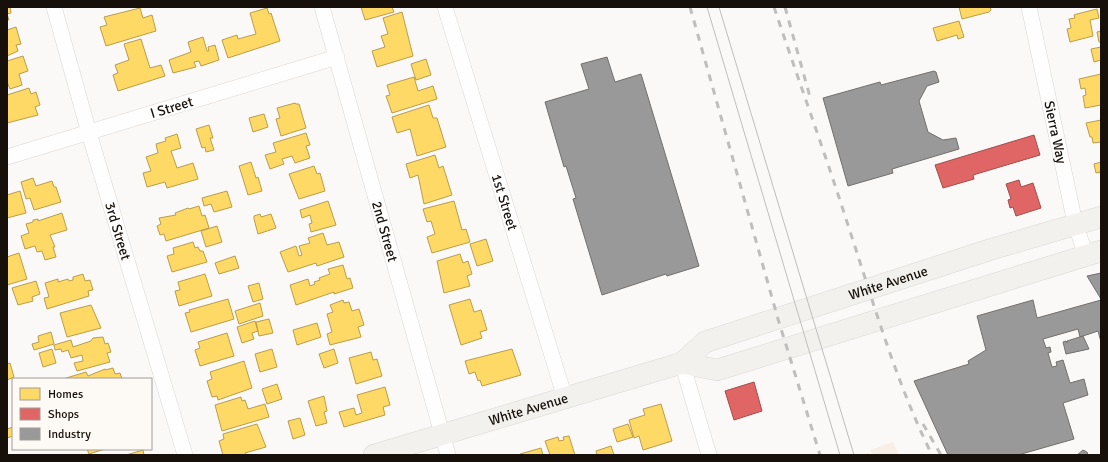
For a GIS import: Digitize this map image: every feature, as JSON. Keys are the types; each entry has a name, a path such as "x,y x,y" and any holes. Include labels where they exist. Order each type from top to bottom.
{"main road":[{"name":"White Avenue","path":"374,455 682,363 705,342 1075,223 1101,217"},
{"name":"White Avenue","path":"682,363 718,370 1093,254"}],"street":[{"name":"3rd Street","path":"54,7 89,133 184,455"},
{"name":"2nd Street","path":"322,7 448,455"},
{"name":"1st Street","path":"445,7 565,398"},
{"name":"Sierra Way","path":"1029,7 1075,223 1093,254"},
{"name":"I Street","path":"7,157 337,57"},
{"path":"682,363 709,455"}],"shaded area":[{"path":"893,442 899,455 872,455 870,450"}],"building: Homes":[{"path":"7,7 10,7 11,13 7,14"},
{"path":"361,7 392,7 394,12 365,20"},
{"path":"959,7 990,7 991,10 989,12 962,19"},
{"path":"140,8 143,18 152,15 156,31 106,46 100,27 107,25 104,17"},
{"path":"267,8 269,14 271,13 280,41 228,58 222,40 237,35 238,39 256,34 250,13"},
{"path":"1097,9 1099,18 1090,20 1093,36 1070,42 1067,29 1071,28 1069,19 1075,18 1074,15"},
{"path":"402,12 413,56 377,67 372,51 385,47 381,36 388,34 383,18"},
{"path":"959,21 964,37 958,39 957,35 937,41 933,28"},
{"path":"16,27 21,44 16,45 18,51 7,56 7,30"},
{"path":"1101,31 1101,42 1099,42 1097,32"},
{"path":"203,37 207,51 209,51 208,47 215,45 219,60 201,66 199,61 194,62 196,67 173,73 169,60 191,52 188,42"},
{"path":"141,39 150,68 161,65 165,76 118,91 113,75 118,73 115,65 129,60 124,44"},
{"path":"1101,47 1101,60 1094,62 1091,49"},
{"path":"23,56 28,71 19,74 22,85 10,89 7,82 7,61"},
{"path":"426,59 431,75 416,80 411,64"},
{"path":"1101,74 1101,105 1085,108 1083,96 1086,95 1085,88 1081,89 1079,79"},
{"path":"414,77 418,91 433,86 437,99 392,113 386,96 390,95 387,85"},
{"path":"29,88 31,94 36,92 40,105 35,107 38,115 7,123 7,95"},
{"path":"295,103 299,104 306,128 281,136 276,119 280,118 277,108"},
{"path":"429,105 433,118 437,118 446,147 417,156 410,129 397,133 392,117"},
{"path":"264,114 268,127 253,132 249,118"},
{"path":"1101,120 1101,142 1093,143 1086,123"},
{"path":"209,125 213,138 210,138 214,150 206,152 205,147 202,148 196,129"},
{"path":"306,133 310,145 306,146 310,158 295,163 292,156 282,159 284,164 270,169 265,155 276,152 273,143"},
{"path":"177,134 181,148 171,151 177,168 193,163 198,179 167,188 165,182 147,187 143,173 151,171 146,157 158,153 156,144 166,141 165,138"},
{"path":"435,155 439,168 443,166 452,195 424,204 418,175 410,178 406,164"},
{"path":"251,162 256,178 258,177 262,191 248,195 239,166"},
{"path":"1101,162 1101,178 1100,172 1096,173 1094,164"},
{"path":"314,166 317,174 320,173 325,191 299,199 289,174"},
{"path":"33,178 36,186 52,181 54,187 56,187 61,202 34,210 30,198 26,199 21,182"},
{"path":"20,191 26,213 7,218 7,195"},
{"path":"227,191 232,207 214,212 211,204 204,206 202,198"},
{"path":"328,201 336,225 311,232 309,224 312,223 310,215 302,218 300,210"},
{"path":"454,201 462,230 466,229 470,242 432,253 427,237 435,234 431,221 427,222 423,209"},
{"path":"199,206 202,216 205,215 209,228 166,241 164,234 160,235 157,226 161,224 159,218 176,215 175,213"},
{"path":"62,213 67,230 50,235 55,247 53,247 56,257 45,260 42,251 37,252 35,246 25,249 21,236 29,233 26,224 33,222 33,220 38,219 38,221"},
{"path":"260,214 261,217 271,214 276,228 258,234 254,216"},
{"path":"217,226 222,242 206,247 201,231"},
{"path":"323,233 327,245 339,242 344,257 317,266 316,263 288,272 280,252 296,246 299,256 302,255 299,246 310,243 308,238"},
{"path":"486,239 493,261 477,266 470,244"},
{"path":"193,242 195,248 198,247 200,251 203,251 207,262 172,272 167,256 174,254 173,248"},
{"path":"19,253 27,279 7,285 7,257"},
{"path":"460,254 463,263 468,261 472,274 467,276 470,286 444,293 437,261"},
{"path":"235,256 239,268 219,274 215,263"},
{"path":"343,265 347,279 350,278 353,288 334,294 334,292 296,305 290,285 308,279 310,286 315,284 314,282 320,280 319,278 330,274 328,269"},
{"path":"83,274 85,281 90,280 93,290 88,291 89,296 47,309 44,298 49,297 45,283 58,279 58,282 68,279 69,281 73,280 73,277"},
{"path":"205,274 212,296 179,306 175,291 180,290 178,282"},
{"path":"36,281 40,294 32,297 33,301 18,305 12,288"},
{"path":"259,283 263,299 253,302 248,286"},
{"path":"228,299 234,319 191,332 185,313 190,312 189,310"},
{"path":"470,299 474,312 481,310 487,330 480,332 482,338 461,345 449,305"},
{"path":"343,300 344,303 349,302 352,311 359,309 364,325 358,327 361,337 330,345 327,334 332,332 327,314 333,312 330,305"},
{"path":"260,303 263,316 239,324 235,311"},
{"path":"91,305 101,328 67,337 60,313"},
{"path":"269,319 273,333 259,336 256,322"},
{"path":"255,321 258,331 252,333 254,339 242,343 237,327"},
{"path":"317,323 321,337 297,345 293,330"},
{"path":"51,332 54,344 34,350 32,344 39,342 38,336"},
{"path":"227,333 234,356 200,366 195,350 200,348 198,342"},
{"path":"103,337 105,344 108,343 111,352 107,353 110,362 77,371 74,363 83,361 82,355 71,358 68,350 62,352 61,349 55,350 54,345 71,340 73,347 91,341 93,338"},
{"path":"52,349 56,363 43,367 39,353"},
{"path":"272,349 277,367 260,372 255,354"},
{"path":"334,349 338,363 324,368 319,354"},
{"path":"512,349 521,375 482,386 480,380 478,381 475,372 469,374 465,361"},
{"path":"371,352 373,360 377,359 382,376 356,384 349,358"},
{"path":"244,361 252,388 218,400 217,396 212,397 207,381 212,379 210,372"},
{"path":"10,363 14,377 7,380 7,364"},
{"path":"113,368 115,374 120,373 122,378 66,378 86,372 88,376"},
{"path":"277,384 282,399 267,404 262,389"},
{"path":"385,387 390,405 383,407 385,415 344,427 339,412 354,408 356,415 362,413 357,395"},
{"path":"324,396 327,411 324,412 327,423 316,426 308,401"},
{"path":"241,397 242,401 245,400 248,409 265,404 269,417 222,431 215,405"},
{"path":"661,404 672,441 643,450 639,436 634,438 629,420 645,415 643,409"},
{"path":"300,418 305,435 293,439 288,421"},
{"path":"257,424 266,447 245,453 246,455 223,455 219,441 224,439 223,434"},
{"path":"628,424 633,437 617,442 613,429"},
{"path":"12,427 12,436 7,438 7,429"},
{"path":"569,436 575,455 550,455 545,441 558,437 559,441 564,440 563,437"},
{"path":"611,446 614,455 597,455 596,451"},
{"path":"541,448 543,455 520,455 520,454"},
{"path":"87,450 102,450 89,454"},
{"path":"143,450 144,455 126,455"}],"building: Shops":[{"path":"1034,135 1040,155 973,175 974,179 943,188 935,165"},
{"path":"1019,180 1021,187 1033,183 1041,208 1016,216 1013,207 1010,208 1008,200 1011,199 1006,184"},
{"path":"754,382 762,411 734,420 725,391"}],"building: Industry":[{"path":"607,57 615,82 641,74 699,266 667,276 666,274 602,295 573,199 576,198 566,166 564,167 545,102 589,89 581,64"},
{"path":"934,71 936,72 939,82 927,86 919,101 928,132 943,140 956,138 959,149 892,169 893,173 848,186 823,98 880,82 881,85"},
{"path":"1101,273 1101,299 1087,276"},
{"path":"1033,300 1037,318 1101,300 1101,342 1098,331 1080,337 1078,329 1043,339 1046,348 1050,347 1051,352 1048,353 1052,367 1057,366 1056,362 1063,360 1070,383 1084,379 1088,395 1063,403 1074,439 1018,455 948,455 914,381 969,364 968,361 986,350 977,316"},
{"path":"1083,336 1089,349 1066,354 1063,342 1066,341 1067,343 1067,341"},
{"path":"1083,450 1087,452 1088,455 1077,455"}],"tram line":[{"path":"707,7 840,455"},
{"path":"719,7 854,455"}],"railway":[{"path":"690,7 778,319 820,455"},
{"path":"774,7 829,168 885,340 907,398 932,455"},
{"path":"785,7 810,97"},
{"path":"923,424 941,455"}]}
